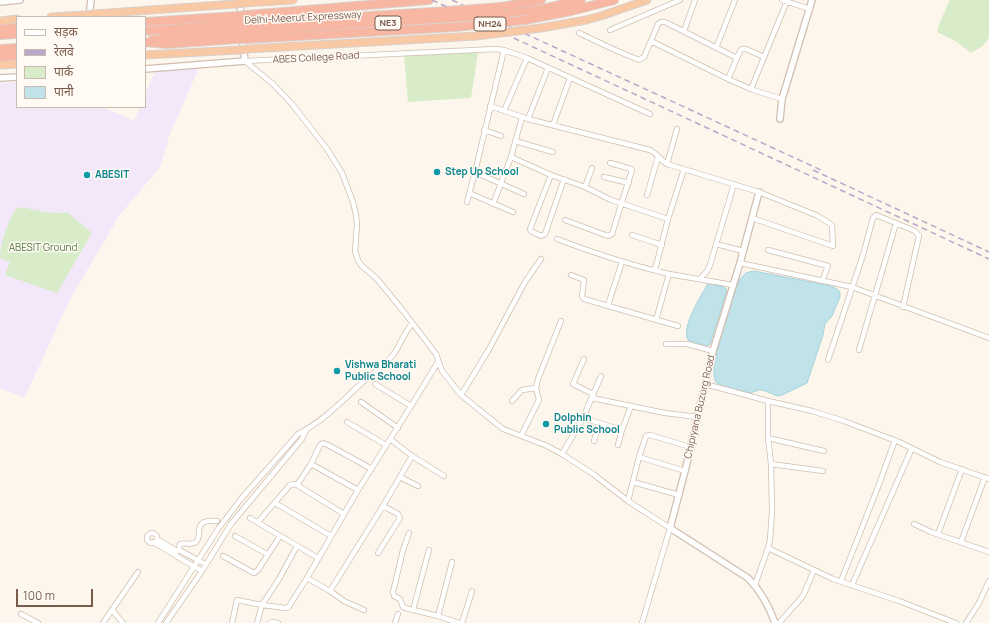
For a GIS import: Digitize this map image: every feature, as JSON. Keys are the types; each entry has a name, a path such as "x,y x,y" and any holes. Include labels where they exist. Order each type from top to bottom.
{"highway":[{"path":"70,16 240,2 293,0"},
{"path":"146,22 242,27 429,0"},
{"name":"Delhi-Meerut Expressway","path":"449,15 540,0"},
{"name":"Delhi-Meerut Expressway","path":"146,30 242,27 449,15 507,14 542,9 581,0"},
{"name":"NH24","path":"242,27 455,27 525,20 571,11 614,0"},
{"path":"146,55 476,36 542,28 604,15 647,0"},
{"path":"0,20 16,19"},
{"name":"Delhi-Meerut Expressway","path":"146,42 168,37 242,27"},
{"path":"0,29 16,28"},
{"path":"0,35 16,34"},
{"path":"0,39 16,38"},
{"path":"0,49 16,48"},
{"path":"0,57 16,56"},
{"path":"0,65 16,64"}],"street":[{"path":"0,2 20,0"},
{"path":"90,15 91,0"},
{"path":"610,30 680,0"},
{"path":"684,31 695,0"},
{"path":"716,48 735,0"},
{"path":"780,120 782,99 812,0"},
{"path":"751,89 784,1 810,10"},
{"path":"240,2 245,62 273,84 292,104 327,149 342,173 353,202 357,225 355,250 358,260 396,302 436,354 442,371 460,394 502,429 545,445 562,454 593,474 628,502 741,573 755,585 767,602 775,623"},
{"path":"579,33 639,60 644,57 658,24 665,22 737,58"},
{"path":"652,41 728,79 751,89 782,99"},
{"path":"728,79 742,49 746,49 764,57"},
{"path":"466,202 475,172 504,50"},
{"name":"ABES College Road","path":"146,69 434,51 504,50 527,58 650,114"},
{"path":"504,111 527,58"},
{"path":"528,119 548,68"},
{"path":"0,78 16,77"},
{"path":"553,125 570,78"},
{"path":"490,106 528,119 650,150 656,153 658,157 667,164 759,192 818,216 830,223 833,227 833,246 752,218"},
{"path":"493,204 511,157 522,117"},
{"path":"667,164 677,129"},
{"path":"484,130 501,136"},
{"path":"515,141 553,152"},
{"path":"511,157 621,204 668,219"},
{"path":"647,195 658,157"},
{"path":"565,220 610,236 613,233 632,170 610,163"},
{"path":"584,187 592,168"},
{"path":"655,270 668,219 684,169"},
{"path":"475,172 524,194"},
{"path":"551,175 530,229 531,232 541,236 545,234 564,180"},
{"path":"604,177 628,183"},
{"path":"700,279 708,269 734,184"},
{"name":"Chipiyana Buzurg Road","path":"642,623 679,495 713,351 740,263 759,192"},
{"path":"469,193 513,212"},
{"path":"828,360 863,255 873,218 878,215 915,231 918,234 919,238 903,307"},
{"path":"859,350 896,223"},
{"path":"632,235 662,245"},
{"path":"557,239 584,250 622,262 670,274 733,285"},
{"path":"716,244 743,250"},
{"path":"768,250 828,266 822,281"},
{"path":"460,394 488,351 525,282 541,259"},
{"path":"608,306 622,262"},
{"path":"740,263 852,287 989,338"},
{"path":"656,320 670,274"},
{"path":"571,275 584,281 583,298 678,326"},
{"path":"521,436 538,404 539,397 536,388 538,379 561,321"},
{"path":"158,623 218,529 241,499 298,434 306,430 333,410 386,362 395,352 406,331 412,324"},
{"path":"666,344 687,344 713,351"},
{"path":"584,359 573,384 592,396 665,413 697,417"},
{"path":"232,623 237,600 262,605 286,608 289,607 358,490 438,362"},
{"path":"562,454 583,418 601,376"},
{"path":"376,384 411,406"},
{"path":"705,384 812,411 895,440 937,460 987,478 961,542"},
{"path":"512,401 522,390 536,388"},
{"path":"755,585 768,548 772,511 771,464 768,438 768,401"},
{"path":"361,402 398,428"},
{"path":"618,445 631,406"},
{"path":"583,418 622,430"},
{"path":"347,422 386,445"},
{"path":"594,441 599,424"},
{"path":"166,623 202,571 231,524 302,439 306,430"},
{"path":"628,502 644,437 648,435 690,447"},
{"path":"768,438 824,451"},
{"path":"390,440 444,476"},
{"path":"841,581 895,440"},
{"path":"297,485 311,464 320,445 325,444 372,469"},
{"path":"852,585 912,448"},
{"path":"330,591 412,456"},
{"path":"639,457 685,471"},
{"path":"311,464 358,490"},
{"path":"771,464 823,471"},
{"path":"938,534 962,469"},
{"path":"400,477 418,486"},
{"path":"633,482 679,495"},
{"path":"258,522 293,484 344,514"},
{"path":"275,503 331,536"},
{"path":"378,553 400,518 398,514 383,506"},
{"path":"250,518 318,558"},
{"path":"177,552 180,544 184,542 191,544 197,540 198,528 200,525 207,521 217,521"},
{"path":"914,524 989,552"},
{"path":"409,533 403,550 393,594 401,600 404,608 460,623 472,590"},
{"path":"234,536 267,554"},
{"path":"223,556 254,573 258,570 280,536"},
{"path":"155,541 205,564"},
{"path":"257,623 262,605 279,579 297,546"},
{"path":"768,548 841,581 956,623"},
{"path":"413,610 429,550"},
{"path":"177,552 194,567 202,571"},
{"path":"438,616 452,562"},
{"path":"779,623 803,596 814,570"},
{"path":"103,623 138,572"},
{"path":"307,578 344,601 364,610"},
{"path":"966,623 979,603 989,581"},
{"path":"112,610 123,623"},
{"path":"21,614 38,623"},
{"path":"395,623 398,614"},
{"path":"270,623 278,623"}],"shaded area":[{"path":"199,68 170,134 160,167 119,216 69,301 25,397 0,389 0,83 16,82 16,108 105,108 134,121 140,108 146,108 146,92 155,71"}],"green space":[{"path":"950,0 989,0 989,38 983,46 971,53 957,42 937,32"},
{"path":"470,51 470,53 478,53 471,98 408,102 404,56"},
{"name":"ABESIT Ground","path":"21,207 50,213 67,212 92,233 57,293 5,275 10,262 0,258 1,246 12,215 15,210"}],"water":[{"path":"754,271 831,286 840,292 840,297 832,316 825,324 823,335 807,383 782,395 777,396 763,390 750,393 725,387 715,381 714,366 719,342 732,299 740,279 746,273"},
{"path":"712,284 724,287 727,290 710,344 707,346 688,340 687,328 692,312 707,285"}],"railway":[{"path":"432,0 989,259"},
{"path":"452,0 821,170"},
{"path":"813,170 989,252"}],"place":[{"name":"Step Up School","path":"437,172"},
{"name":"ABESIT","path":"87,175"},
{"name":"Vishwa Bharati Public School","path":"337,371"},
{"name":"Dolphin Public School","path":"546,424"}]}
